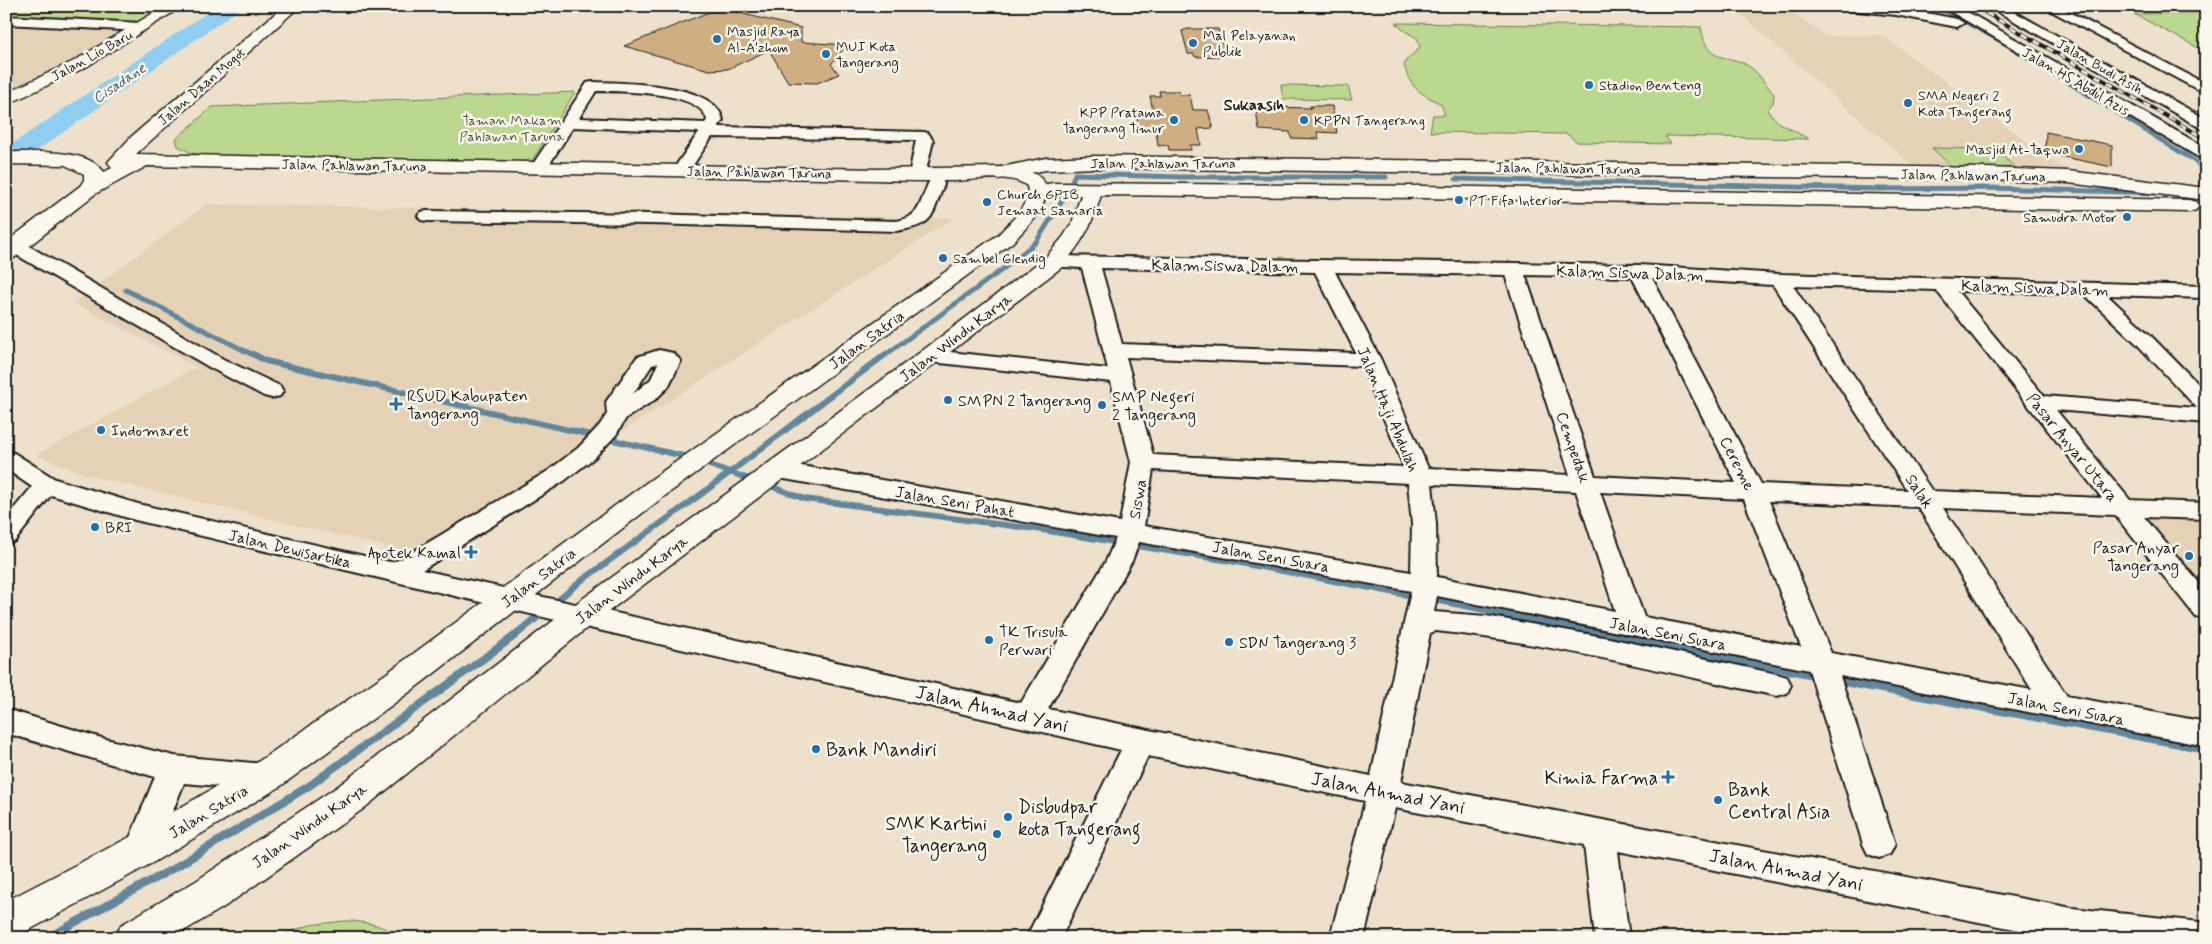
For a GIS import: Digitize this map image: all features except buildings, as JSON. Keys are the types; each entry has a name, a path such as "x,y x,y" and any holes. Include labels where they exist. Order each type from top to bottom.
{"main road":[{"name":"Jalan Lio Baru","path":"6,100 80,64 176,6"},
{"name":"Jalan Daan Mogot","path":"112,159 138,141 293,6"},
{"name":"Jalan Daan Mogot","path":"179,166 158,150 155,146 156,141 306,6"},
{"path":"6,158 112,159"},
{"name":"Jalan Pahlawan Taruna","path":"112,159 179,166 1019,186 1045,190 1770,196 2206,206"},
{"name":"Jalan Pahlawan Taruna","path":"112,159 150,160 179,166 539,167 917,175 998,173 1046,164 1096,162 1408,166 1752,175 2068,177 2206,194"},
{"path":"10,250 86,191 112,159"},
{"path":"62,160 89,167 94,172 94,180 86,191"},
{"path":"64,209 115,187 179,166"},
{"path":"1408,166 1421,192"},
{"path":"998,173 1023,176 1031,179 1038,187 1045,190"},
{"path":"1752,175 1770,196"},
{"path":"1990,177 2016,201"},
{"name":"Jalan Windu Karya","path":"135,938 210,894 350,798 578,615 746,494 1054,262 1072,240 1082,223 1088,189"},
{"name":"Jalan Satria","path":"6,922 142,850 265,777 515,600 695,461 1006,238 1029,214 1045,190"}],"street":[{"path":"1848,6 1896,10 1957,23"},
{"path":"1928,6 2135,130"},
{"name":"Jalan HS Abdul Azis","path":"1947,6 2206,155"},
{"name":"Jalan Budi Asih","path":"1994,6 2206,126"},
{"path":"2048,6 2205,90"},
{"path":"6,20 141,27"},
{"path":"1976,34 1998,36"},
{"path":"539,167 592,86 601,86 658,90 685,96 713,113 715,120 710,130 681,170"},
{"path":"2062,86 2100,95"},
{"path":"568,122 710,130 919,136 923,137 925,141 917,175"},
{"path":"427,216 650,219 896,226 915,223 923,216 936,184"},
{"path":"10,250 216,363 272,391"},
{"name":"Kalam Siswa Dalam","path":"1054,262 1640,271 1779,280 2206,292"},
{"name":"Siswa","path":"1030,716 1126,543 1143,462 1090,263"},
{"name":"Jalan Haji Abdulah","path":"1322,266 1370,360 1419,475 1424,524 1424,588 1418,623 1383,792 1347,938"},
{"name":"Cempedak","path":"1513,269 1633,626"},
{"name":"Cereme","path":"1640,271 1753,492 1824,672 1879,844"},
{"name":"Salak","path":"1779,280 1925,498 2057,706"},
{"name":"Pasar Anyar Utara","path":"1941,284 2120,507 2206,610"},
{"path":"2088,288 2143,339 2206,405"},
{"path":"1112,350 1370,360"},
{"path":"931,356 1120,377"},
{"path":"2036,402 2206,416"},
{"path":"391,571 408,566 556,476 586,453 613,422"},
{"name":"Jalan Dewisartika","path":"6,458 46,485 135,512 578,615"},
{"path":"1143,462 1585,482 1753,492 2206,511"},
{"name":"Jalan Seni Pahat","path":"776,471 1126,543"},
{"path":"6,535 46,485"},
{"name":"Jalan Seni Suara","path":"1126,543 1424,588 1633,626 1824,672 2057,706 2206,734"},
{"name":"Jalan Ahmad Yani","path":"578,615 1140,742 1383,792 1600,833 2076,931 2200,938"},
{"path":"1418,623 1436,621 1486,626 1609,649 1776,685"},
{"path":"10,724 174,769 265,777"},
{"path":"1043,938 1140,742"},
{"path":"142,850 174,769"},
{"path":"1600,833 1612,938"}],"shaded area":[{"name":"SMA Negeri 2 Kota Tangerang","path":"1305,6 1776,6 1783,13 1795,13 1825,36 1882,35 2067,171 1919,171 1739,13 1307,9"},
{"path":"6,17 146,26 6,96"},
{"name":"RSUD Kabupaten Tangerang","path":"207,204 954,218 604,443 412,553 86,475 36,455 196,367 73,303"},
{"name":"Pasar Anyar Tangerang","path":"2136,512 2206,516 2206,596"}],"green space":[{"path":"6,6 175,6 146,26 6,17"},
{"path":"2206,13 2206,52 2134,14"},
{"name":"Stadion Benteng","path":"1396,23 1701,27 1704,40 1714,54 1745,64 1762,79 1774,94 1773,103 1767,110 1779,123 1809,139 1665,136 1671,144 1577,142 1567,134 1430,132 1433,115 1445,115 1441,104 1421,93 1410,80 1404,65 1408,58 1420,48 1417,38 1403,30"},
{"path":"1281,85 1348,86 1352,100 1283,99"},
{"name":"Taman Makam Pahlawan Taruna","path":"575,92 531,162 204,155 191,153 178,146 176,139 212,107"},
{"path":"1932,148 1994,149 2016,168 1952,167"},
{"path":"344,921 374,925 402,938 270,938 310,925"}],"waterway":[{"name":"Cisadane","path":"6,160 231,6"},
{"path":"1936,6 2004,43 2186,156"},
{"path":"2060,6 2096,26"},
{"path":"2184,154 2199,164 2206,188 2198,189"},
{"path":"884,356 1003,269 1036,242 1066,195 1075,174 1181,177 1386,177"},
{"path":"1456,179 1881,189 1989,188 2157,193"},
{"path":"126,290 255,356"},
{"path":"253,354 266,361 692,458"},
{"path":"730,472 886,354"},
{"path":"701,462 730,472"},
{"path":"552,605 581,581 730,472"},
{"path":"730,472 755,481"},
{"path":"765,484 805,499 1036,529 1121,543"},
{"path":"1131,545 1230,561 1417,597"},
{"path":"1429,599 1500,613"},
{"path":"47,938 174,868 309,786 513,637 543,612"},
{"path":"1494,612 1819,676"},
{"path":"1833,680 2206,749"}],"railway":[{"path":"1974,6 2206,139"}],"place":[{"name":"Masjid Raya Al-A'zhom","path":"717,39"},
{"name":"Mal Pelayanan Publik","path":"1193,43"},
{"name":"MUI Kota Tangerang","path":"826,54"},
{"name":"Stadion Benteng","path":"1589,85"},
{"name":"SMA Negeri 2 Kota Tangerang","path":"1908,103"},
{"name":"KPP Pratama Tangerang Timur","path":"1174,120"},
{"name":"KPPN Tangerang","path":"1304,120"},
{"name":"Masjid At-Taqwa","path":"2079,149"},
{"name":"PT Fifa Interior","path":"1459,200"},
{"name":"Church GPIB Jemaat Samaria","path":"987,202"},
{"name":"Samudra Motor","path":"2127,217"},
{"name":"Sambel Glendig","path":"943,258"},
{"name":"SMPN 2 Tangerang","path":"948,400"},
{"name":"RSUD Kabupaten Tangerang","path":"396,404"},
{"name":"SMP Negeri 2 Tangerang","path":"1102,405"},
{"name":"Indomaret","path":"101,430"},
{"name":"BRI","path":"95,527"},
{"name":"Apotek Kamal","path":"471,552"},
{"name":"Pasar Anyar Tangerang","path":"2189,556"},
{"name":"TK Trisula Perwari","path":"989,640"},
{"name":"SDN Tangerang 3","path":"1229,642"},
{"name":"Bank Mandiri","path":"816,749"},
{"name":"Kimia Farma","path":"1668,777"},
{"name":"Bank Central Asia","path":"1718,800"},
{"name":"Disbudpar kota Tangerang","path":"1008,817"},
{"name":"SMK Kartini Tangerang","path":"997,834"}],"district":[{"name":"Sukaasih","path":"1254,104"}]}
